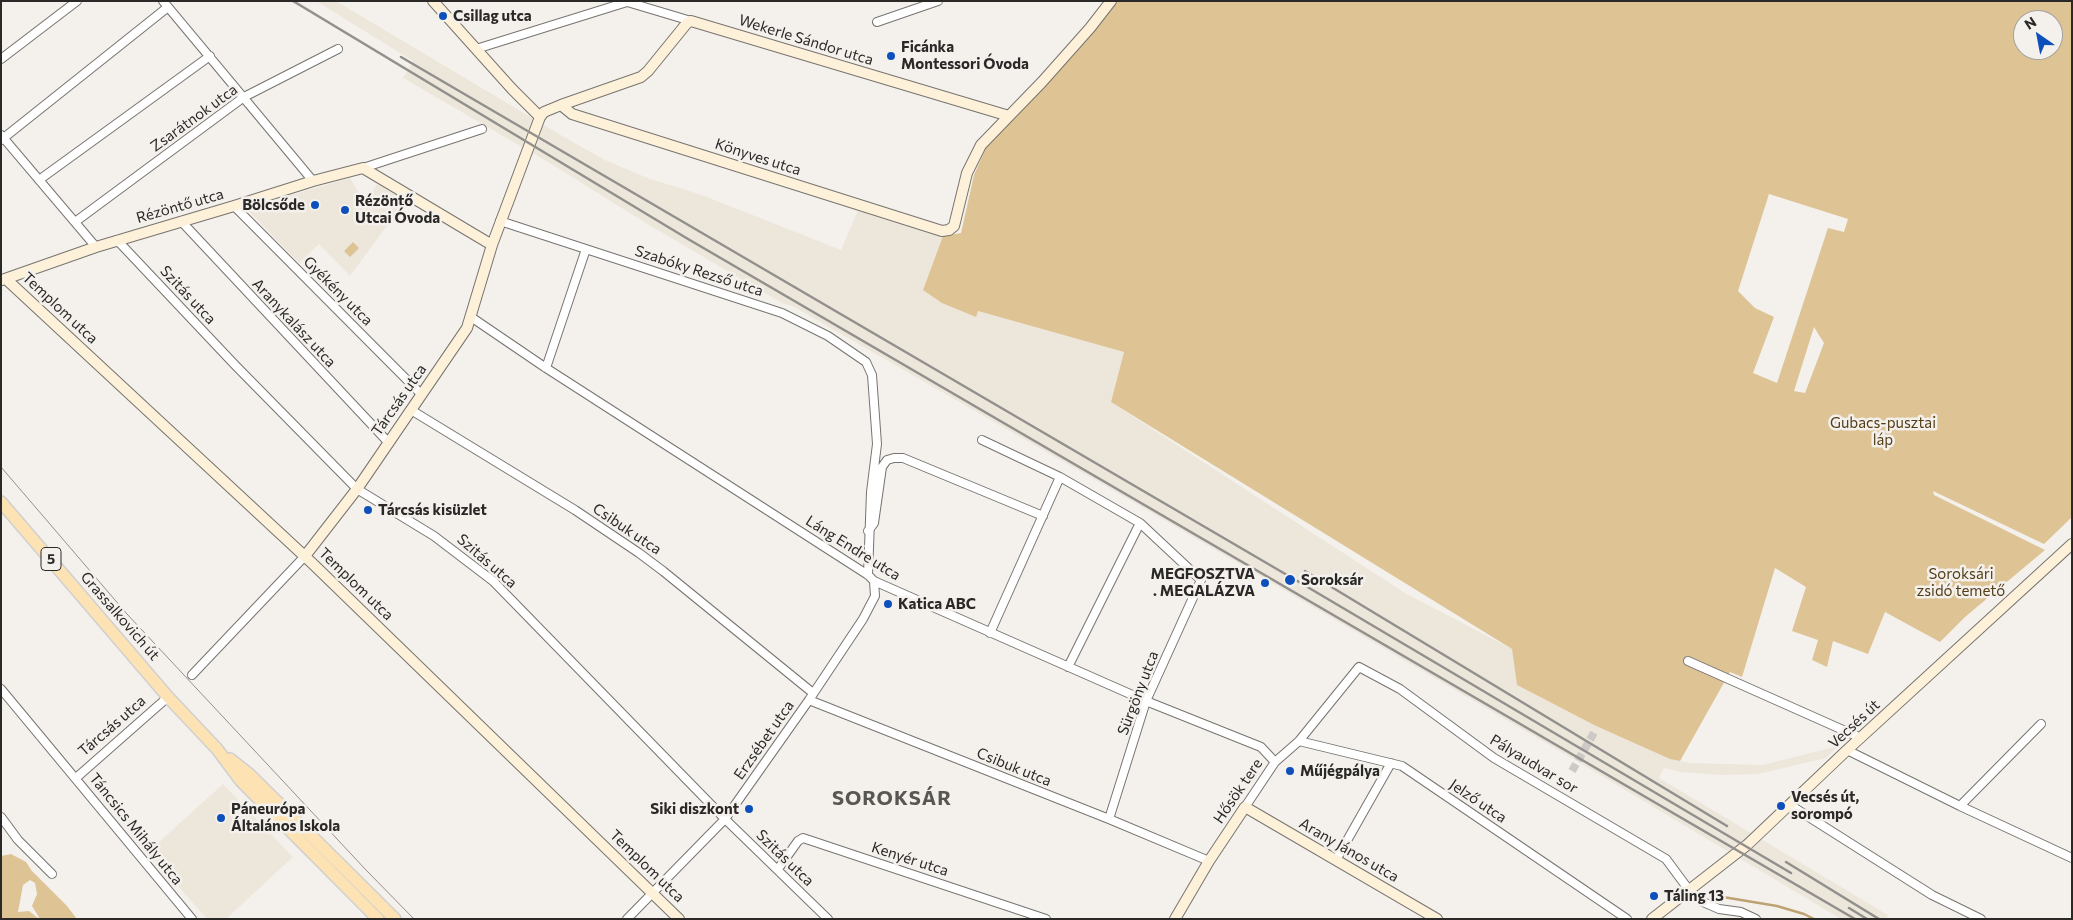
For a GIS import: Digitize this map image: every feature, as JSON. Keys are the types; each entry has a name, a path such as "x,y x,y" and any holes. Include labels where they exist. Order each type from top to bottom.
{"main road":[{"path":"434,1 540,117 544,112 561,105 640,77 648,71 687,23 691,21"},
{"path":"1010,116 1090,28 1111,1"},
{"name":"Wekerle Sándor utca","path":"691,21 1010,116"},
{"name":"Könyves utca","path":"561,105 572,114 942,231 949,230 954,226 973,160 981,145 1010,116"},
{"name":"Tárcsás utca","path":"305,556 357,489 467,328 492,244 540,117"},
{"path":"363,168 492,244"},
{"name":"Rézöntő utca","path":"4,280 117,240 313,181 363,168"},
{"name":"Templom utca","path":"4,280 305,556 679,919"},
{"name":"Grassalkovich út","path":"1,502 168,697 216,749 241,781 378,919"},
{"name":"Vecsés út","path":"1652,919 1746,846 1847,750 2072,544"},
{"name":"Grassalkovich út","path":"216,749 249,774 394,919"},
{"name":"Arany János utca","path":"1245,807 1437,919"},
{"name":"Hősök tere","path":"1175,919 1209,861 1245,807"}],"street":[{"path":"1,59 77,1"},
{"path":"877,22 938,1"},
{"path":"476,49 625,2"},
{"name":"Wekerle Sándor utca","path":"625,2 691,21"},
{"path":"96,247 2,138 165,4 313,181"},
{"name":"Zsarátnok utca","path":"75,222 244,97 338,49"},
{"path":"39,180 210,56"},
{"name":"Rézöntő utca","path":"363,168 482,129"},
{"name":"Gyékény utca","path":"234,206 422,395"},
{"name":"Aranykalász utca","path":"181,221 388,442"},
{"name":"Szabóky Rezső utca","path":"500,222 789,316 828,336 866,362 872,375 877,444 868,531"},
{"name":"Szitás utca","path":"117,240 235,365 357,489 434,536 488,576 725,819 828,919"},
{"path":"546,368 586,249"},
{"name":"Láng Endre utca","path":"471,317 546,368 868,575 874,581 1146,701 1261,747 1275,762"},
{"name":"Csibuk utca","path":"411,410 575,510 639,553 663,571 811,696 1209,861"},
{"path":"982,440 1060,477 1140,523 1068,667"},
{"path":"868,575 868,531 874,523 882,467 887,460 903,458 1043,516"},
{"path":"990,633 1060,477"},
{"name":"Sürgöny utca","path":"1109,819 1146,701 1201,580 1140,523"},
{"name":"Tárcsás utca","path":"192,675 305,556"},
{"name":"Erzsébet utca","path":"627,919 725,819 863,619 874,596 874,581"},
{"path":"1688,661 1861,738"},
{"name":"Hősök tere","path":"1245,807 1275,762 1299,741 1359,667"},
{"name":"Pályaudvar sor","path":"1359,667 1400,689 1494,758 1666,859 1689,890 1703,902 1719,909 1742,912 1756,919"},
{"name":"Táncsics Mihály utca","path":"1,689 192,919"},
{"name":"Tárcsás utca","path":"76,778 168,697"},
{"path":"1960,806 2041,724"},
{"name":"Jelző utca","path":"1299,741 1402,766 1627,919"},
{"path":"1847,750 1960,806 2072,858"},
{"path":"1336,860 1391,763"},
{"path":"1790,805 1932,895 1981,919"},
{"path":"1,817 18,840 52,874"},
{"name":"Kenyér utca","path":"778,869 798,840 803,838 1046,919"}],"shaded area":[{"path":"316,1 336,1 564,137 605,160 650,179 702,195 841,250 858,210 943,236 923,290 976,316 978,311 1124,352 1111,402 1405,593 1512,649 1517,685 1596,726 1670,759 1689,763 1762,765 1838,746 1826,758 1758,774 1720,775 1680,772 1664,768 1659,778 1888,915 1886,919 1841,919 1575,760 1130,500 794,307 782,303 649,225 548,162 403,78 413,61"},
{"path":"350,178 360,195 367,201 377,184 405,201 350,276 319,244 299,263 246,208"},
{"name":"Páneurópa Általános Iskola","path":"223,784 293,857 226,919 207,919 148,852"}],"green space":[{"path":"1118,1 2072,1 2072,517 2044,544 1933,491 1934,495 2045,550 1965,617 1940,642 1885,612 1868,654 1833,641 1827,667 1812,660 1818,640 1792,631 1806,587 1775,568 1742,677 1730,672 1680,761 1670,759 1596,726 1517,685 1512,649 1111,402 1124,352 978,311 976,317 942,303 923,290 943,236 961,233 974,175 986,148 1091,35","holes":["1769,194 1848,219 1844,232 1828,228 1777,383 1753,373 1774,317 1755,308 1738,291","1814,327 1824,343 1805,393 1794,391"]},
{"path":"353,242 359,248 350,257 344,251"},
{"path":"11,854 26,862 32,871 67,906 77,919 40,919 32,906 37,894 35,883 30,880 23,885 18,912 29,911 39,919 1,919 1,856"}],"waterway":[{"path":"1711,895 1777,906 1814,919"}],"tunnel":[{"path":"1572,771 1595,731"}],"tram line":[{"path":"1,467 127,614 414,919"}],"railway":[{"path":"293,1 688,239 1855,919"},
{"path":"401,57 1299,582 1791,873"},
{"path":"1305,571 1727,826"},
{"path":"1786,862 1879,919"},
{"path":"1849,908 1867,919"}],"place":[{"name":"Csillag utca","path":"443,16"},
{"name":"Ficánka Montessori Óvoda","path":"891,56"},
{"name":"Bölcsőde","path":"315,205"},
{"name":"Rézöntő Utcai Óvoda","path":"345,210"},
{"name":"Tárcsás kisüzlet","path":"368,510"},
{"name":"Soroksár","path":"1290,580"},
{"name":"MEGFOSZTVA . MEGALÁZVA","path":"1265,583"},
{"name":"Katica ABC","path":"888,604"},
{"name":"Műjégpálya","path":"1290,771"},
{"name":"Vecsés út, sorompó","path":"1781,806"},
{"name":"Siki diszkont","path":"749,809"},
{"name":"Páneurópa Általános Iskola","path":"221,818"},
{"name":"Táling 13","path":"1654,896"}],"district":[{"name":"SOROKSÁR","path":"892,798"}],"park label":[{"name":"Gubacs-pusztai láp","path":"1883,432"},
{"name":"Soroksári zsidó temető","path":"1961,582"}]}
